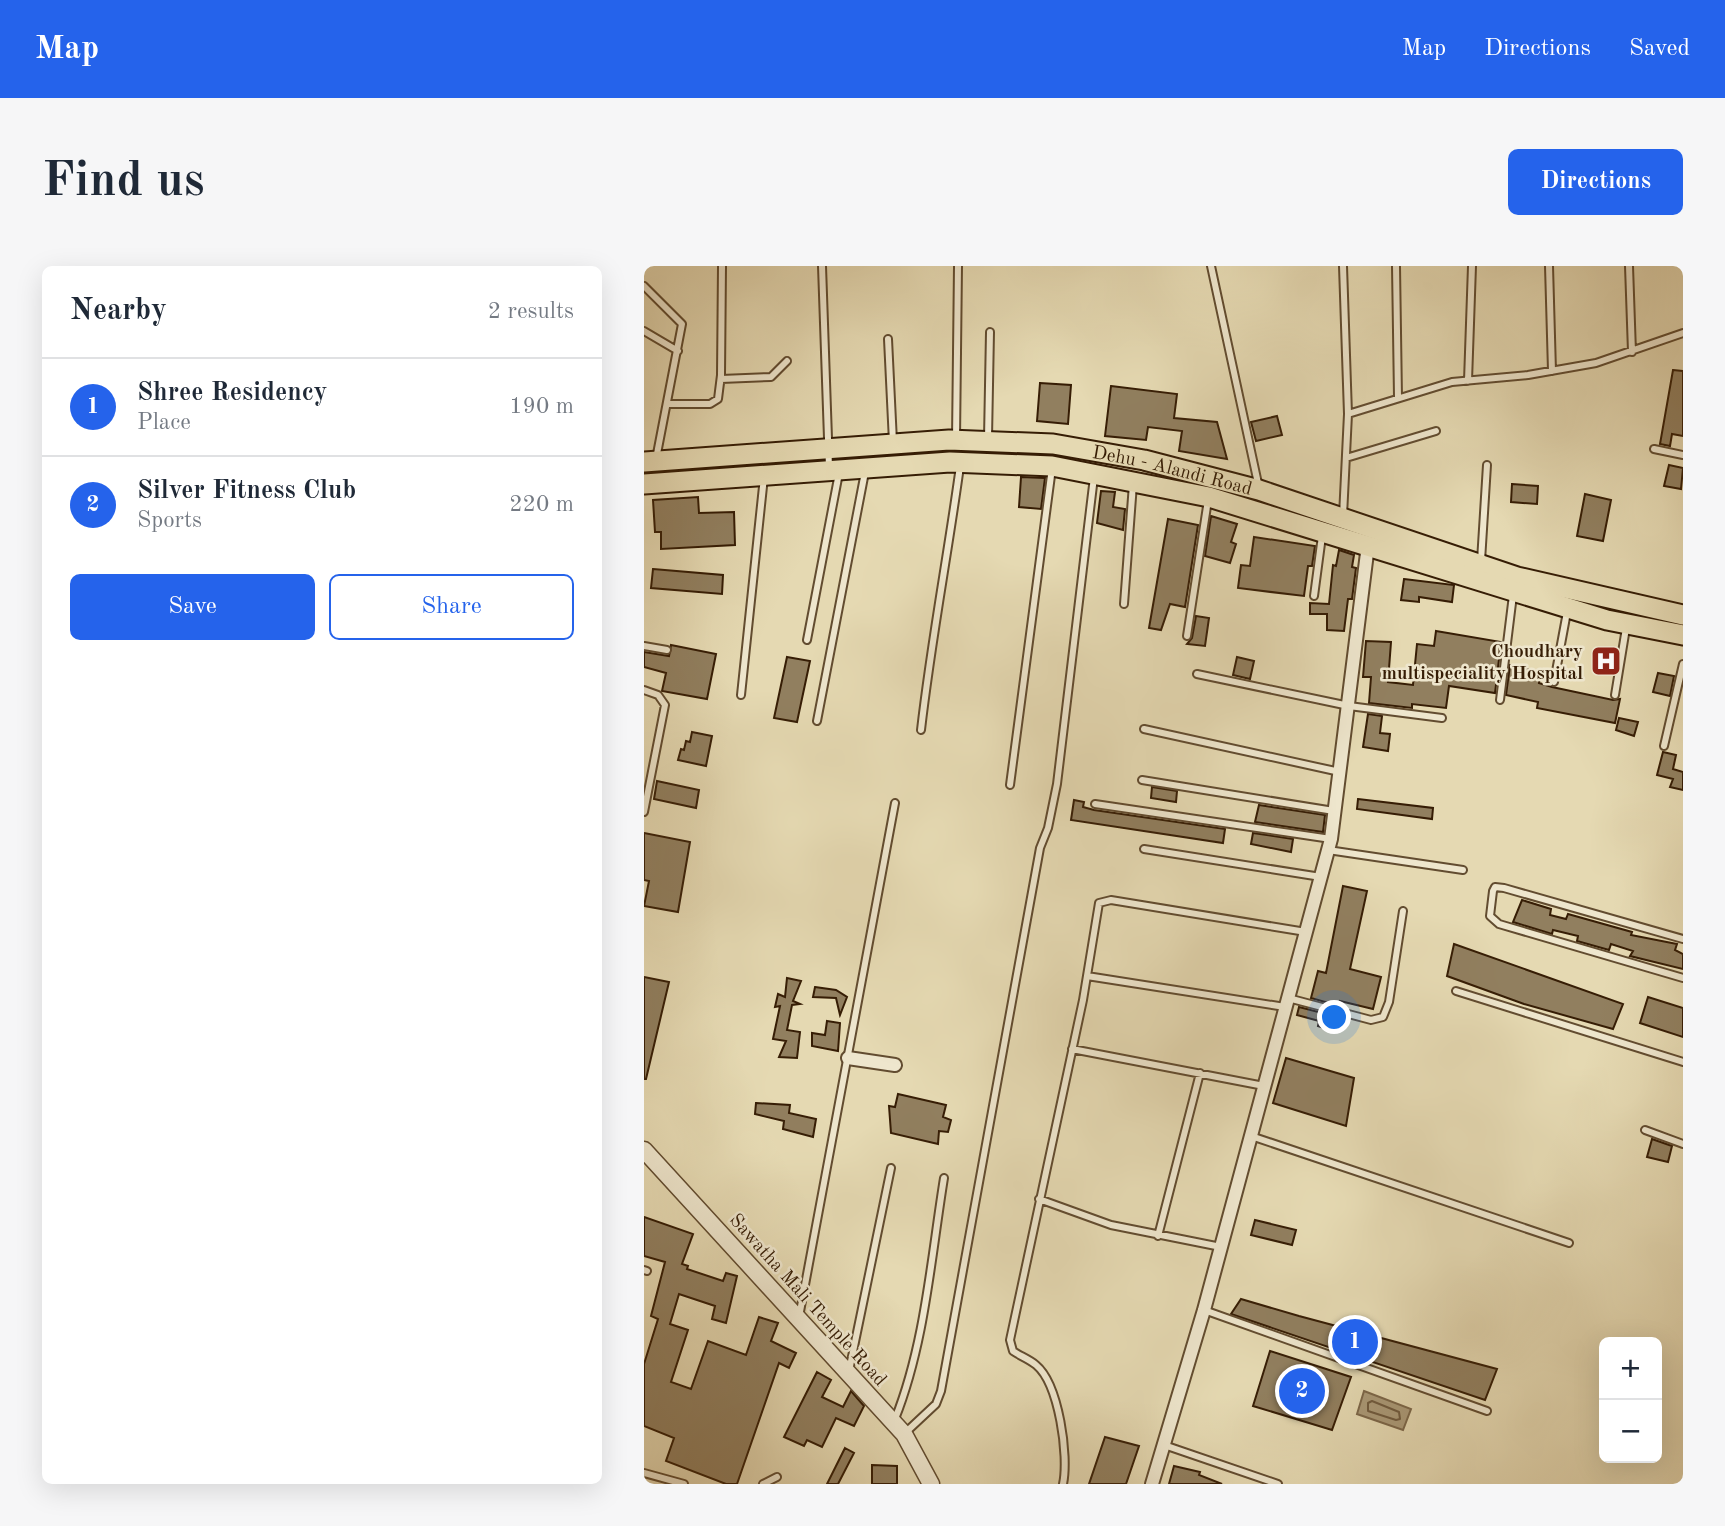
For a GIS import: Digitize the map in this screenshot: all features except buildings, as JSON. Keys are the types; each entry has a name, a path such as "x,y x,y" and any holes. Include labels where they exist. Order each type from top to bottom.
{"main road":[{"name":"Dehu - Alandi Road","path":"650,462 956,440 1053,444 1144,460 1259,490 1335,529"},
{"name":"Dehu - Alandi Road","path":"644,484 960,462 1052,466 1209,496 1368,537 1479,573 1683,615"},
{"name":"Dehu - Alandi Road","path":"1479,573 1513,591 1568,608 1626,624 1683,635"}],"street":[{"path":"1152,1484 1203,1310 1330,844 1341,773 1368,537"},
{"path":"848,1058 895,1065"},
{"name":"Sawatha Mali Temple Road","path":"644,1150 899,1429 931,1484"}],"lane":[{"path":"668,404 715,402 721,392 722,266"},
{"path":"807,640 835,469 828,448 822,266"},
{"path":"956,440 958,266"},
{"path":"1211,266 1259,490"},
{"path":"1314,596 1335,529 1346,458 1348,414 1343,266"},
{"path":"1396,266 1398,397"},
{"path":"1468,380 1472,266"},
{"path":"1549,266 1552,371"},
{"path":"1629,266 1632,352"},
{"path":"644,286 648,293 680,320 682,331 668,404 650,462"},
{"path":"644,331 678,351"},
{"path":"988,440 990,332"},
{"path":"1348,414 1398,397 1468,380 1552,371 1596,363 1683,333"},
{"path":"1671,338 1683,340"},
{"path":"888,339 893,443"},
{"path":"721,379 771,377 787,361"},
{"path":"1346,458 1436,431"},
{"path":"1654,449 1683,455"},
{"path":"922,730 929,658 940,611 960,462"},
{"path":"1479,573 1487,465"},
{"path":"1010,785 1052,466"},
{"path":"817,722 866,467"},
{"path":"899,1429 936,1404 941,1391 1040,848 1048,828 1057,783 1095,474"},
{"path":"741,695 764,475"},
{"path":"1124,604 1133,480"},
{"path":"1188,636 1209,496"},
{"path":"1500,701 1513,591"},
{"path":"1554,682 1568,608"},
{"path":"1615,695 1626,624"},
{"path":"644,646 667,650"},
{"path":"1664,746 1683,664"},
{"path":"1197,674 1349,706 1442,718"},
{"path":"644,690 658,695 665,705 644,812"},
{"path":"1144,729 1341,773"},
{"path":"1142,780 1336,811"},
{"path":"799,1317 895,803"},
{"path":"1095,804 1464,870"},
{"path":"1144,849 1321,877"},
{"path":"1683,939 1504,888 1495,887 1493,891 1490,916 1499,924 1683,978"},
{"path":"1063,1484 1066,1469 1064,1433 1046,1377 1037,1366 1013,1351 1010,1340 1087,976 1097,911 1103,900 1306,932"},
{"path":"1087,976 1287,1002 1371,1020 1383,1017 1389,1002 1403,911"},
{"path":"1456,991 1683,1062"},
{"path":"1072,1049 1264,1086"},
{"path":"1158,1236 1200,1073"},
{"path":"1645,1130 1683,1144"},
{"path":"1251,1136 1569,1243"},
{"path":"848,1373 891,1168"},
{"path":"899,1429 944,1178"},
{"path":"1039,1199 1111,1225 1220,1247"},
{"path":"1203,1310 1488,1411"},
{"path":"1164,1445 1278,1484"},
{"path":"644,1473 684,1484"},
{"path":"763,1484 777,1477"}],"water":[{"path":"1364,1391 1411,1409 1403,1430 1357,1414"}],"place":[{"name":"Choudhary multispeciality Hospital","path":"1606,661"},
{"name":"Shree Residency","path":"1355,1342"},
{"name":"Silver Fitness Club","path":"1302,1391"}]}
